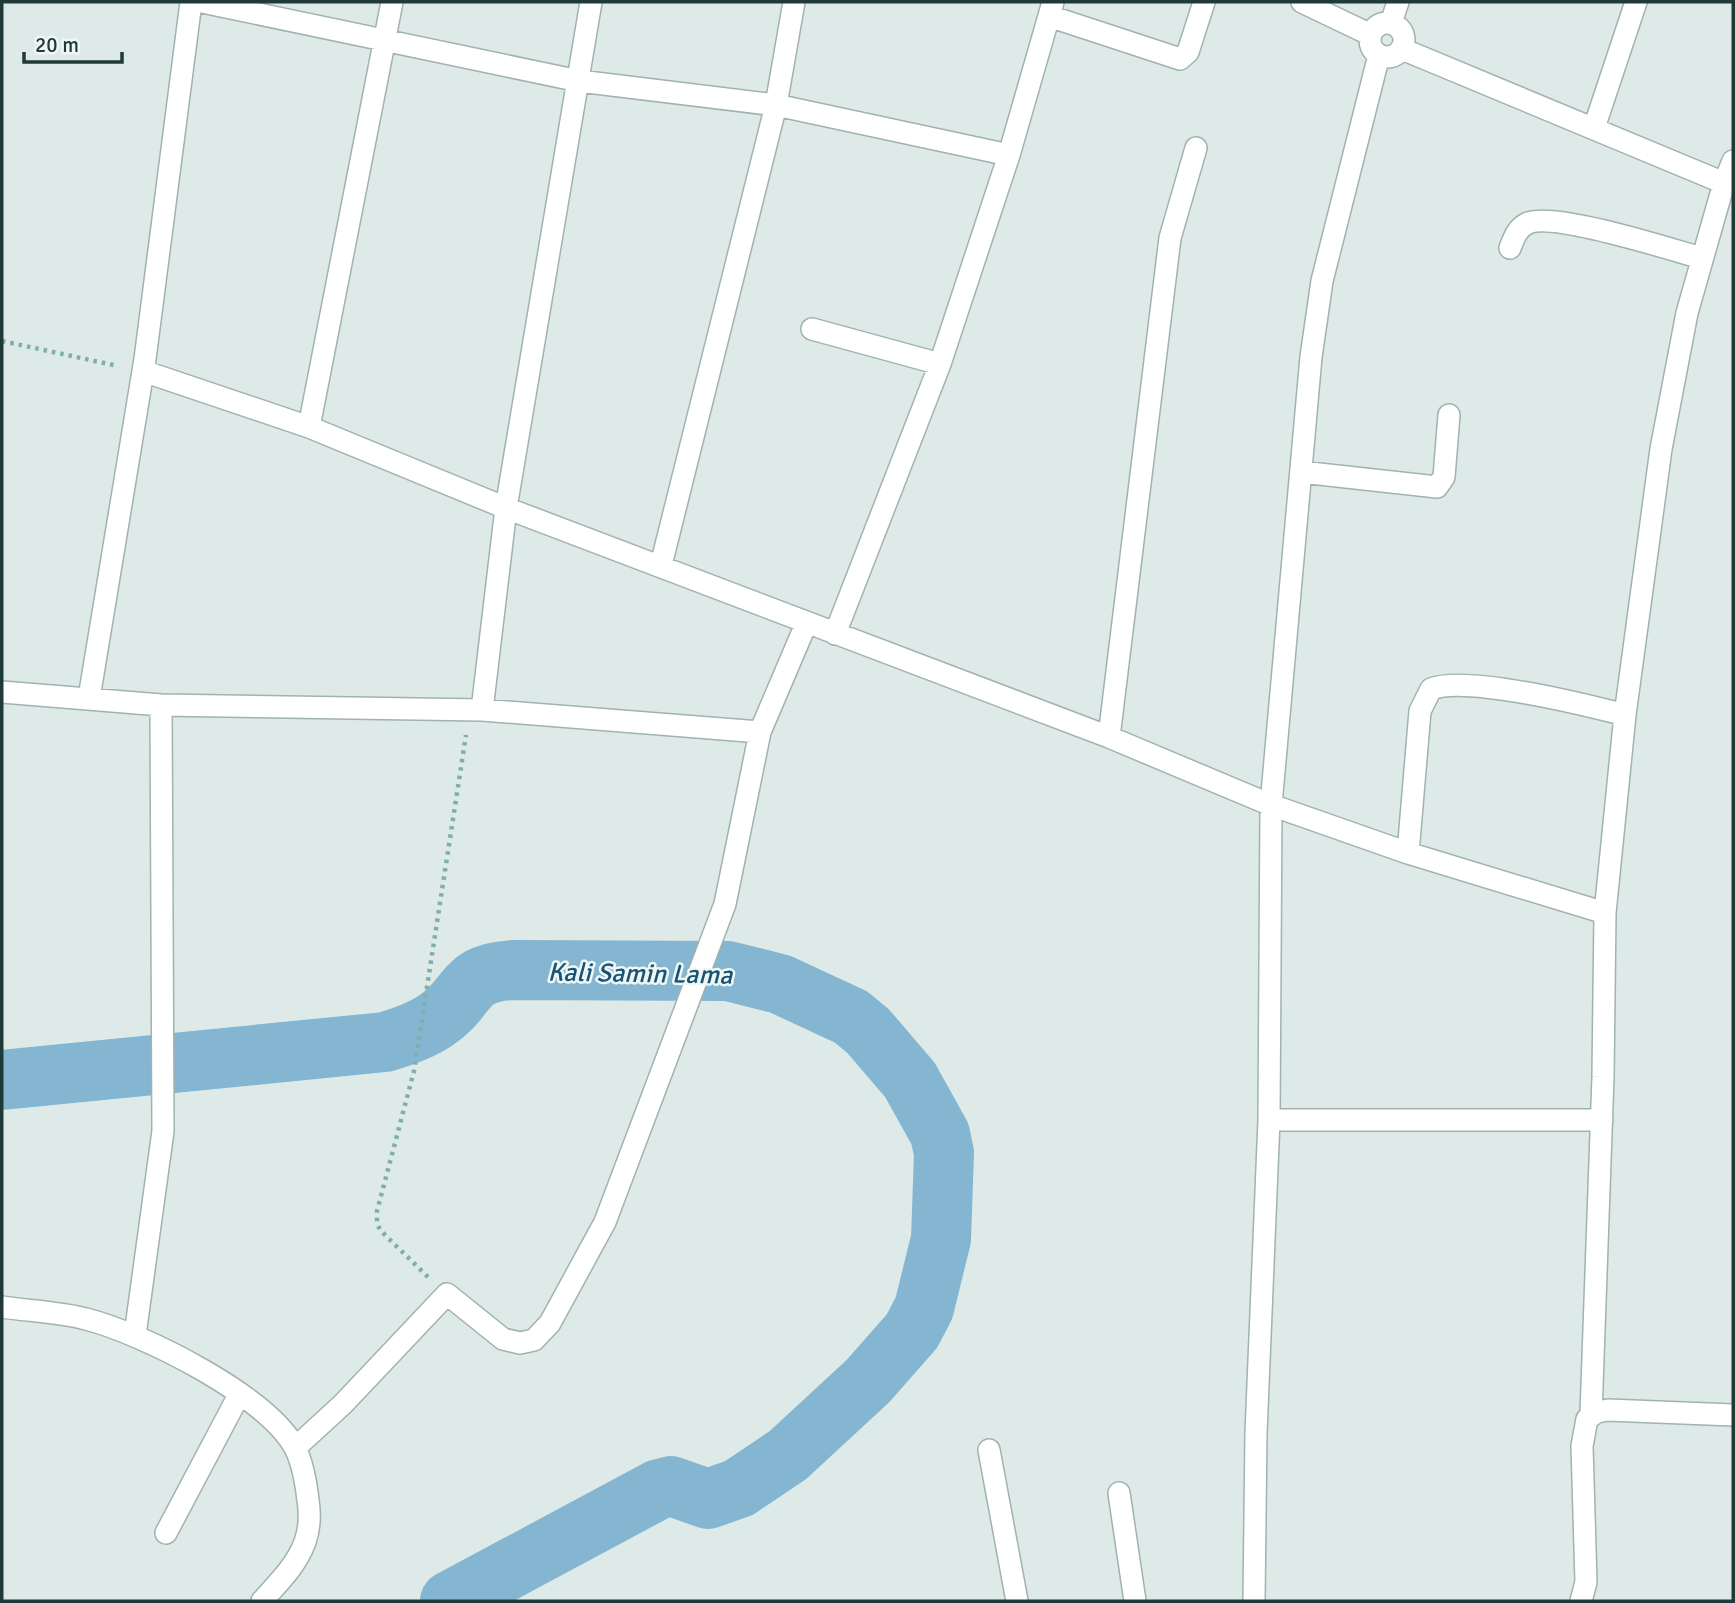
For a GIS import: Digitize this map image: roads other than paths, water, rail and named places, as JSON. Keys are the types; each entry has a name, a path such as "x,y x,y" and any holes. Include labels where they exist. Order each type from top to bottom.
{"street":[{"path":"89,698 143,372 191,2"},
{"path":"202,2 579,81 776,105 1009,155"},
{"path":"309,427 392,2"},
{"path":"476,710 506,508 591,2"},
{"path":"661,565 776,105 794,2"},
{"path":"835,634 940,364 1009,155 1051,9 1180,59 1188,52 1204,2"},
{"path":"1301,2 1371,35"},
{"path":"1391,23 1398,2"},
{"path":"1594,128 1636,2"},
{"path":"1391,23 1401,30 1404,40 1402,49 1396,54 1380,55 1372,47 1371,35 1377,26 1391,23"},
{"path":"1402,49 1724,183"},
{"path":"1254,1601 1256,1433 1269,1120 1271,805 1301,472 1322,281 1380,55"},
{"path":"1109,737 1170,238 1196,148"},
{"path":"1581,1601 1586,1581 1582,1446 1585,1423 1591,1414 1602,1121 1605,913 1625,715 1661,449 1701,258 1733,161"},
{"path":"1510,248 1514,237 1527,223 1548,221 1617,235 1701,258"},
{"path":"812,329 940,364"},
{"path":"143,372 309,427 506,508 1109,737 1271,805 1408,853 1605,913"},
{"path":"1301,472 1437,487 1444,477 1449,415"},
{"path":"295,1448 343,1404 447,1294 503,1339 520,1343 534,1340 550,1323 605,1222 725,904 760,732 806,624"},
{"path":"1408,853 1420,710 1431,689 1449,685 1549,696 1625,715"},
{"path":"2,692 161,705 476,710 760,732"},
{"path":"135,1335 163,1131 161,705"},
{"path":"1269,1120 1602,1121"},
{"path":"2,1307 85,1318 135,1335 193,1363 278,1426 295,1448 306,1483 310,1515 306,1539 292,1568 262,1601"},
{"path":"166,1533 239,1395"},
{"path":"1591,1414 1608,1410 1733,1415"},
{"path":"989,1450 1017,1601"},
{"path":"1119,1493 1135,1601"}],"waterway":[{"name":"Kali Samin Lama","path":"2,1080 385,1042 417,1031 435,1021 447,1012 475,981 484,976 515,970 728,971 780,984 851,1017 868,1031 910,1080 940,1134 944,1153 941,1239 924,1308 912,1331 868,1381 788,1455 739,1488 708,1499 671,1486 659,1489 450,1601"}]}
